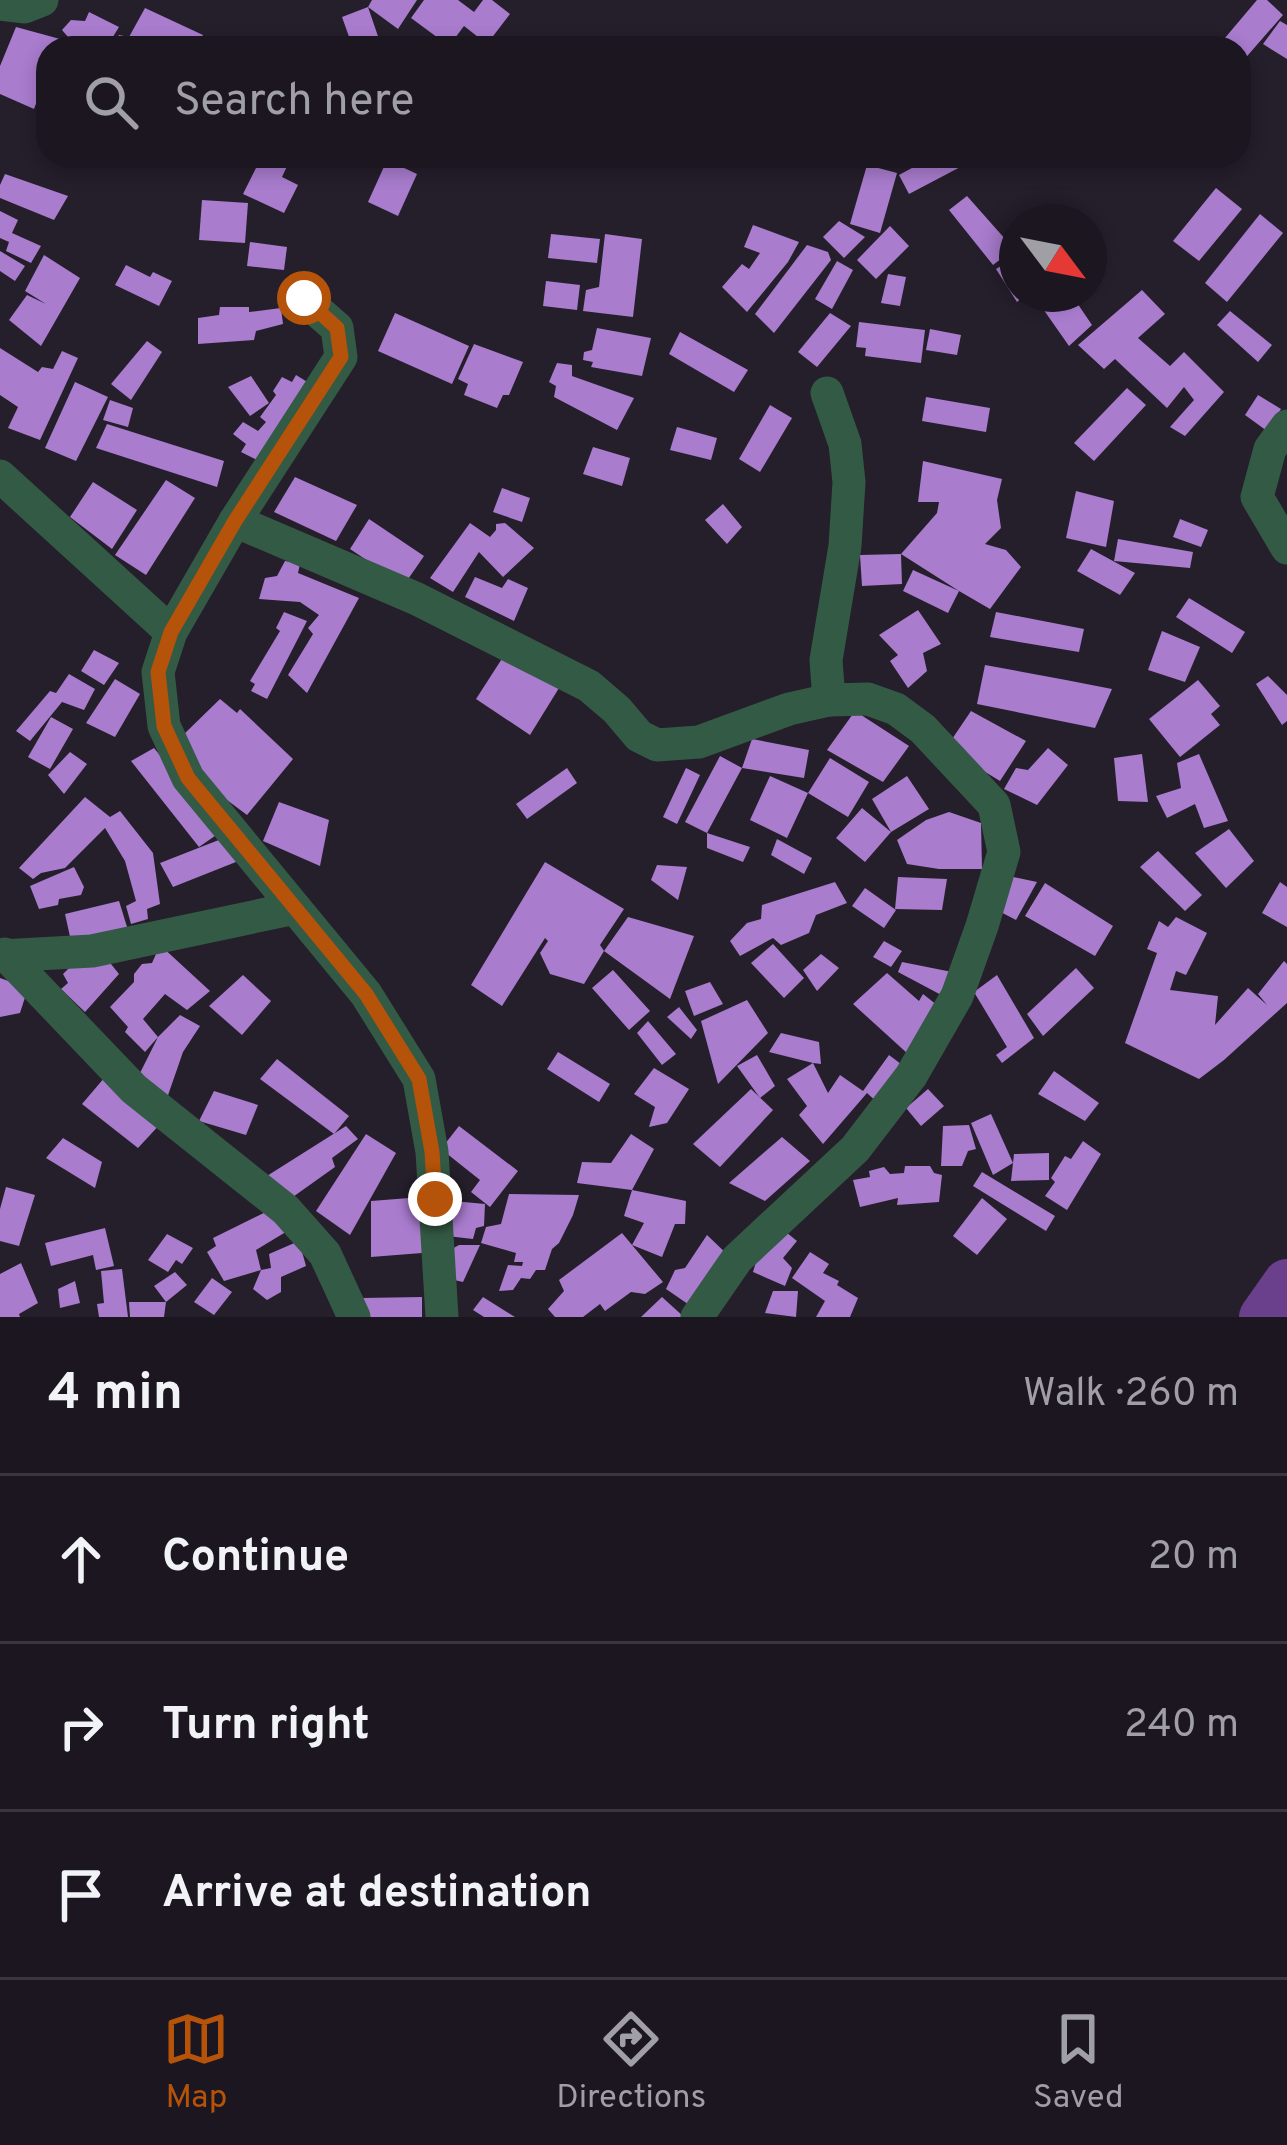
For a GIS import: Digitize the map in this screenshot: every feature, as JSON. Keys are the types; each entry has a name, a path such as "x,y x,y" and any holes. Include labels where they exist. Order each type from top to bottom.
{"street":[{"path":"0,4 24,8 42,0"},
{"path":"304,298 337,328 341,357 235,521 171,632 158,672 164,726 188,778 366,994 419,1079 432,1152 442,1317"},
{"path":"827,393 845,444 849,482 845,546 826,660 829,700"},
{"path":"1287,426 1270,449 1258,497 1287,548"},
{"path":"0,476 171,632"},
{"path":"235,521 417,599 589,686 639,736 657,745 699,742 789,709 829,700 868,699 896,709 923,729 994,805 1004,853 957,996 911,1076 855,1149 737,1258 697,1317"},
{"path":"2,955 92,950 295,908"},
{"path":"2,955 134,1089 286,1210 325,1254 354,1317"}],"building":[{"path":"372,0 417,0 398,29 368,7"},
{"path":"424,0 458,0 474,12 483,0 492,0 510,14 493,36 477,36 464,26 456,36 435,36 411,18"},
{"path":"1257,0 1267,0 1283,15 1251,52 1251,36 1227,36"},
{"path":"368,7 378,36 349,36 342,17"},
{"path":"145,8 203,35 203,36 130,36"},
{"path":"89,12 119,27 113,36 67,36 62,30 71,20 85,21"},
{"path":"1280,21 1287,25 1287,59 1263,44"},
{"path":"16,27 49,36 36,36 34,109 0,94 0,66"},
{"path":"256,168 286,168 282,177 298,185 284,213 243,194"},
{"path":"383,168 404,168 417,174 398,216 368,202"},
{"path":"866,168 897,173 880,233 850,224"},
{"path":"912,168 958,168 909,194 899,175"},
{"path":"5,174 68,196 54,220 0,198"},
{"path":"1216,188 1242,209 1199,261 1173,241"},
{"path":"967,196 999,232 999,260 993,265 949,210"},
{"path":"202,200 248,203 245,243 199,240"},
{"path":"0,211 18,220 12,233 41,246 31,263 6,251 9,242 0,238"},
{"path":"1260,214 1283,233 1227,302 1205,283"},
{"path":"839,221 865,237 844,258 823,237"},
{"path":"753,225 799,242 747,312 722,287 742,264 749,269 760,253 744,247"},
{"path":"890,226 909,246 876,279 857,260"},
{"path":"551,234 600,239 597,263 548,258"},
{"path":"605,234 642,239 633,317 583,311 586,290 599,287"},
{"path":"250,242 287,247 284,270 247,266"},
{"path":"807,245 828,252 831,260 774,333 755,314"},
{"path":"0,251 25,266 15,281 0,271"},
{"path":"44,255 80,278 41,346 9,320 27,295 46,304 25,291"},
{"path":"837,261 853,270 832,309 815,299"},
{"path":"126,265 172,281 159,306 115,285"},
{"path":"888,274 906,277 900,306 881,303"},
{"path":"546,281 580,285 577,310 543,306"},
{"path":"1142,290 1165,314 1138,338 1170,366 1184,352 1224,392 1185,436 1170,427 1194,400 1184,387 1167,408 1115,359 1104,369 1078,345"},
{"path":"220,307 249,307 249,312 281,308 283,324 256,331 254,340 198,344 198,318 219,315"},
{"path":"1230,311 1272,345 1258,362 1217,325"},
{"path":"1045,312 1083,312 1092,325 1069,346"},
{"path":"395,313 469,346 452,384 378,351"},
{"path":"830,313 851,326 817,367 798,352"},
{"path":"859,322 925,330 921,363 865,356 866,348 856,347"},
{"path":"597,328 651,338 642,376 591,367 593,362 583,360 584,352 592,350"},
{"path":"930,329 961,335 957,355 926,350"},
{"path":"680,332 748,370 734,392 669,354"},
{"path":"147,341 162,352 131,400 111,384"},
{"path":"474,344 523,362 509,395 503,395 497,408 464,395 468,384 458,379"},
{"path":"0,348 38,372 42,367 53,369 62,351 78,358 40,440 8,428 18,407 0,395"},
{"path":"557,363 572,365 572,376 634,398 617,430 554,397 556,386 549,382"},
{"path":"296,375 309,383 261,462 241,452 246,444 233,434 243,422 258,431 266,422 260,417 282,377 292,382"},
{"path":"251,376 269,403 250,416 228,387"},
{"path":"75,382 108,397 76,461 45,448"},
{"path":"1127,388 1146,405 1094,461 1074,443"},
{"path":"1258,395 1281,409 1267,431 1245,415"},
{"path":"926,397 990,408 986,432 922,421"},
{"path":"110,400 133,408 128,427 103,420"},
{"path":"770,405 792,418 760,472 739,459"},
{"path":"107,424 224,461 217,487 96,448"},
{"path":"677,427 717,438 711,460 670,450"},
{"path":"593,447 630,458 622,486 583,474"},
{"path":"923,461 1002,479 997,500 1001,528 985,544 1006,550 1021,567 990,609 901,554 937,513 939,502 918,502"},
{"path":"295,477 357,505 336,541 274,512"},
{"path":"166,480 195,498 146,575 115,555"},
{"path":"93,482 137,510 112,549 70,517"},
{"path":"502,488 530,498 522,522 493,512"},
{"path":"1076,491 1114,501 1106,547 1066,538"},
{"path":"723,504 742,527 727,544 705,520"},
{"path":"369,519 424,556 404,585 350,549"},
{"path":"1180,519 1208,530 1201,547 1173,537"},
{"path":"470,523 490,537 496,524 505,523 534,548 503,577 479,552 453,592 430,578"},
{"path":"1118,539 1193,552 1190,568 1114,561"},
{"path":"1091,549 1135,573 1120,595 1077,571"},
{"path":"901,554 902,584 862,586 860,555"},
{"path":"285,561 300,564 298,573 359,598 307,693 288,675 313,634 308,628 319,615 300,602 259,599 265,578 277,576"},
{"path":"913,570 959,591 948,613 903,591"},
{"path":"475,577 502,588 508,579 528,588 514,621 465,597"},
{"path":"1189,598 1245,632 1232,653 1176,617"},
{"path":"918,610 941,644 923,653 927,671 908,688 890,661 898,655 879,635"},
{"path":"284,612 307,621 267,699 251,691 255,684 250,681 280,631 276,628"},
{"path":"996,612 1084,629 1079,652 990,637"},
{"path":"1162,631 1200,647 1185,682 1148,670"},
{"path":"94,650 119,663 104,685 81,671"},
{"path":"505,654 559,688 530,735 476,699"},
{"path":"985,665 1112,689 1095,728 977,704"},
{"path":"69,674 95,689 84,710 62,702 30,741 16,731 50,691 56,693"},
{"path":"1268,676 1287,695 1287,721 1282,725 1256,684"},
{"path":"115,679 140,694 115,737 86,723"},
{"path":"1198,680 1220,706 1211,714 1220,725 1180,757 1149,719"},
{"path":"220,699 237,713 240,709 293,759 247,815 223,797 218,799 180,738"},
{"path":"855,711 909,746 883,782 827,750"},
{"path":"971,711 1026,741 1000,781 946,748"},
{"path":"51,717 73,729 50,769 28,757"},
{"path":"752,739 809,750 804,778 742,768"},
{"path":"154,748 222,831 199,847 131,761"},
{"path":"1048,748 1068,765 1037,805 1004,789 1016,768 1028,770"},
{"path":"70,752 87,764 64,794 48,775"},
{"path":"1142,754 1148,802 1118,801 1114,758"},
{"path":"1199,754 1228,821 1204,828 1195,804 1167,818 1156,796 1181,788 1177,763"},
{"path":"720,756 742,768 707,833 685,822"},
{"path":"830,758 869,782 848,817 808,793"},
{"path":"567,768 577,783 527,819 516,804"},
{"path":"686,768 700,775 677,824 663,817"},
{"path":"770,776 808,793 787,838 750,820"},
{"path":"907,776 929,809 891,832 872,799"},
{"path":"85,797 110,817 120,811 153,853 160,904 147,909 148,919 131,924 126,906 136,901 125,861 105,828 65,868 33,879 19,868"},
{"path":"279,802 329,820 320,866 263,841"},
{"path":"862,808 891,832 865,862 836,838"},
{"path":"949,812 981,823 982,869 907,864 897,840 926,820"},
{"path":"1229,829 1254,861 1226,888 1195,853"},
{"path":"707,833 750,847 743,862 707,848"},
{"path":"229,836 241,860 173,887 160,863"},
{"path":"777,839 812,858 804,874 771,855"},
{"path":"1158,851 1202,895 1185,911 1140,867"},
{"path":"545,862 624,909 600,945 604,951 584,984 550,974 540,953 548,941 545,938 502,1006 471,985"},
{"path":"657,865 687,867 678,900 651,880"},
{"path":"74,867 84,887 81,895 39,909 30,886"},
{"path":"1004,875 1037,882 1016,920 989,906"},
{"path":"898,877 947,879 942,910 895,909"},
{"path":"835,882 847,903 816,915 809,933 781,945 773,938 740,956 730,941 747,923 761,919 762,905"},
{"path":"1280,882 1287,887 1287,927 1262,913"},
{"path":"1045,883 1113,926 1095,956 1025,916"},
{"path":"865,888 896,910 884,928 852,906"},
{"path":"119,901 128,930 72,946 65,914"},
{"path":"628,917 694,936 670,999 604,951"},
{"path":"1176,917 1207,933 1186,975 1176,971 1170,990 1218,996 1215,1025 1248,988 1267,1005 1258,994 1284,961 1287,964 1287,1003 1199,1079 1125,1043 1157,953 1147,949 1159,921 1168,927"},
{"path":"884,941 902,951 891,967 873,957"},
{"path":"773,944 804,978 784,998 751,963"},
{"path":"160,945 210,991 187,1010 165,994 143,1019 158,1037 145,1052 110,1007 134,982 142,964 152,963"},
{"path":"103,954 119,974 85,1012 61,989 68,983 63,974 78,959"},
{"path":"821,954 839,968 817,991 803,970"},
{"path":"902,962 957,973 945,997 898,972"},
{"path":"1076,968 1094,988 1043,1036 1027,1014"},
{"path":"613,970 650,1011 629,1030 592,988"},
{"path":"887,973 919,1001 923,994 942,1009 908,1054 853,1004"},
{"path":"243,975 271,1001 242,1035 209,1006"},
{"path":"997,975 1034,1038 1002,1063 996,1055 1007,1047 974,992"},
{"path":"0,978 28,988 20,1013 0,1017"},
{"path":"710,982 723,1004 694,1016 685,991"},
{"path":"747,1000 768,1033 718,1084 701,1021"},
{"path":"679,1007 697,1030 691,1039 667,1017"},
{"path":"180,1015 200,1026 183,1052 166,1101 138,1077 158,1037"},
{"path":"648,1021 676,1054 662,1065 637,1033"},
{"path":"781,1033 819,1042 821,1064 769,1052"},
{"path":"558,1052 610,1084 599,1102 547,1069"},
{"path":"757,1055 775,1086 760,1098 737,1066"},
{"path":"889,1055 905,1067 879,1104 867,1093 823,1144 799,1115 807,1106 787,1079 813,1063 828,1093 840,1075 863,1091"},
{"path":"277,1059 349,1116 334,1134 260,1079"},
{"path":"654,1068 689,1089 667,1123 649,1127 655,1107 634,1094"},
{"path":"1054,1071 1099,1103 1085,1121 1038,1094"},
{"path":"105,1077 163,1121 138,1148 82,1104"},
{"path":"751,1089 773,1110 720,1167 693,1144"},
{"path":"928,1089 944,1106 921,1126 906,1108"},
{"path":"214,1091 258,1105 246,1135 199,1121"},
{"path":"991,1114 1013,1163 993,1175 971,1123"},
{"path":"969,1125 976,1149 968,1151 962,1166 941,1166 943,1126"},
{"path":"346,1126 358,1139 332,1158 335,1167 283,1204 259,1181"},
{"path":"459,1126 518,1171 490,1207 471,1192 480,1180 441,1149"},
{"path":"366,1134 396,1153 350,1235 316,1211"},
{"path":"631,1134 654,1149 632,1190 577,1183 582,1162 611,1163"},
{"path":"782,1137 810,1161 765,1201 729,1183"},
{"path":"63,1138 102,1162 95,1188 46,1158"},
{"path":"1083,1141 1101,1154 1067,1210 1045,1196 1065,1156 1071,1159"},
{"path":"1049,1153 1049,1180 1011,1181 1014,1154"},
{"path":"905,1166 930,1166 942,1175 939,1202 897,1205 898,1198 860,1207 853,1180 870,1177 869,1171 884,1167 890,1174 904,1173"},
{"path":"982,1172 1055,1216 1046,1231 973,1186"},
{"path":"6,1187 35,1195 19,1246 0,1241"},
{"path":"632,1190 686,1201 685,1224 675,1224 662,1257 632,1245 644,1223 624,1216"},
{"path":"509,1194 579,1195 545,1270 536,1270 530,1279 521,1278 513,1290 499,1291 508,1265 522,1266 523,1262 514,1262 516,1253 481,1243 486,1227 501,1224"},
{"path":"422,1197 422,1253 371,1257 371,1201"},
{"path":"982,1198 1007,1219 977,1255 953,1236"},
{"path":"453,1201 485,1204 484,1226 476,1228 473,1239 447,1236"},
{"path":"274,1208 294,1227 256,1250 261,1270 224,1281 207,1252 216,1246 213,1238"},
{"path":"105,1228 114,1266 96,1270 93,1255 51,1266 45,1243"},
{"path":"781,1228 797,1241 783,1258 792,1268 785,1286 753,1272"},
{"path":"622,1233 663,1282 645,1294 631,1292 605,1311 600,1304 583,1317 555,1317 548,1309 564,1291 559,1280"},
{"path":"167,1234 193,1248 182,1264 176,1260 168,1272 148,1260"},
{"path":"707,1235 730,1257 698,1311 666,1289 675,1270 685,1268"},
{"path":"299,1241 306,1266 281,1277 281,1292 267,1300 253,1289 261,1270 271,1268 269,1254"},
{"path":"480,1245 463,1282 445,1278 450,1250"},
{"path":"810,1252 829,1264 823,1273 858,1298 850,1317 816,1317 825,1301 792,1278"},
{"path":"21,1263 38,1303 20,1317 0,1317 0,1274"},
{"path":"122,1269 128,1317 99,1317 97,1304 104,1303 101,1271"},
{"path":"175,1272 187,1285 166,1302 154,1286"},
{"path":"212,1278 232,1292 214,1315 194,1302"},
{"path":"75,1281 80,1303 60,1308 58,1289"},
{"path":"773,1291 798,1291 796,1317 765,1313"},
{"path":"422,1297 422,1317 362,1317 362,1298"},
{"path":"483,1297 515,1317 484,1317 473,1310"},
{"path":"662,1297 684,1317 641,1317"},
{"path":"129,1302 166,1302 164,1317 130,1317"}],"waterway":[{"path":"1263,1317 1287,1283"}],"route":[{"path":"304,298 337,328 341,357 235,521 171,632 158,672 164,726 188,778 366,994 419,1079 435,1199"}]}
